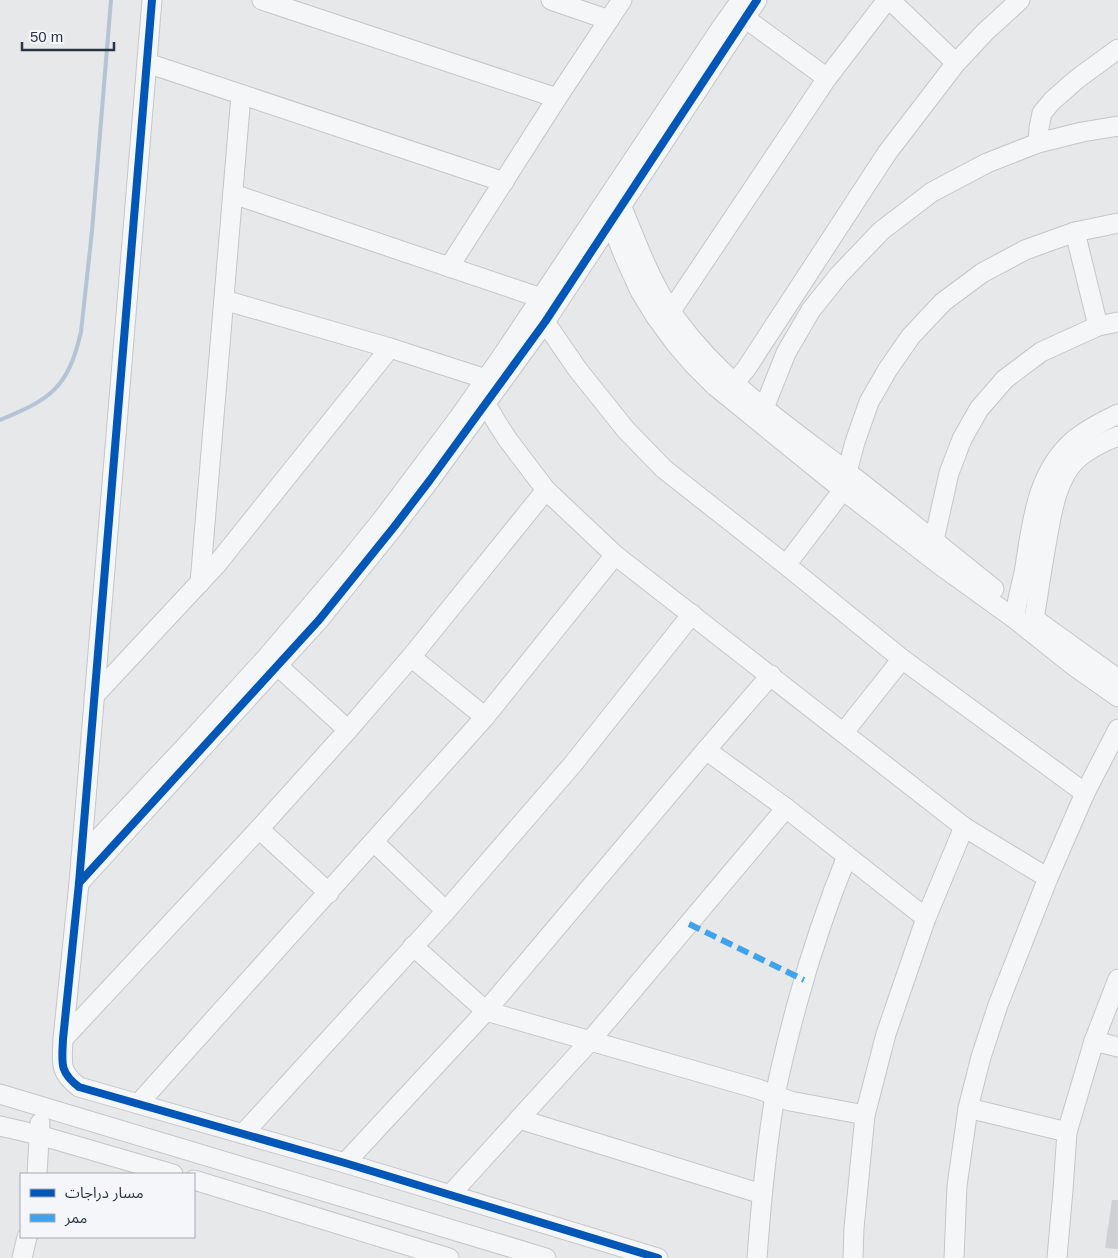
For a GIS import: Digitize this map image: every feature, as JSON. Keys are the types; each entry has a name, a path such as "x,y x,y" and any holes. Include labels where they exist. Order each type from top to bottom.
{"street":[{"path":"152,0 79,883 63,1039 62,1063 65,1072 70,1080 79,1087 139,1103 658,1258"},
{"path":"262,0 557,98"},
{"path":"551,0 609,20"},
{"path":"449,268 622,0"},
{"path":"81,857 424,488 545,322 612,206 743,9 757,0"},
{"path":"671,311 827,78 888,0 956,63"},
{"path":"734,383 746,369 887,153 956,63 985,32 1020,0"},
{"path":"743,9 827,78"},
{"path":"1038,143 1042,113 1052,101 1077,79 1118,49"},
{"path":"147,63 504,182"},
{"path":"200,583 241,94"},
{"path":"764,408 786,354 811,310 839,275 880,231 932,192 987,163 1038,143 1082,132 1118,126"},
{"path":"233,194 541,298"},
{"path":"79,883 319,620 419,471 486,379 541,298 612,206"},
{"path":"612,206 643,258 658,290 671,311 708,358 734,383 933,559 1118,679"},
{"path":"612,206 625,258 640,291 665,330 693,364 715,386 845,481 934,540 1015,613"},
{"path":"786,565 845,481 855,442 869,402 888,369 911,336 944,302 982,273 1025,250 1075,232 1118,223"},
{"path":"1075,232 1098,326"},
{"path":"224,300 390,348 486,379"},
{"path":"545,322 578,370 626,430 664,469 902,659 1085,793"},
{"path":"934,540 949,472 962,440 979,409 1005,379 1041,352 1098,326 1118,322"},
{"path":"94,696 218,564 390,348"},
{"path":"486,404 508,440 546,490 615,555 964,826 1048,878"},
{"path":"1015,613 1023,580 1035,507 1047,475 1055,461 1076,438 1118,414"},
{"path":"1032,625 1050,522 1059,488 1069,469 1080,458 1106,441 1118,436"},
{"path":"63,1039 348,730 411,657 546,490"},
{"path":"139,1103 486,717 615,555"},
{"path":"243,1134 446,911 573,764 692,614"},
{"path":"1032,625 1074,666 1118,697"},
{"path":"411,657 486,717"},
{"path":"844,732 902,659"},
{"path":"278,666 348,730"},
{"path":"345,1164 486,1011 706,750 771,676"},
{"path":"954,1258 957,1186 968,1108 981,1057 998,1005 1048,878 1085,793 1118,729"},
{"path":"706,750 786,808 926,918"},
{"path":"450,1195 590,1041 786,808"},
{"path":"853,1258 854,1228 865,1115 886,1034 926,918 964,826"},
{"path":"259,828 329,893"},
{"path":"374,842 446,911"},
{"path":"757,1258 762,1194 775,1096 787,1040 811,954 847,856"},
{"path":"413,946 486,1011 758,1089 790,1101 865,1115"},
{"path":"1057,1258 1064,1190 1067,1132 1094,1041 1118,979"},
{"path":"1094,1041 1118,1047"},
{"path":"0,1094 546,1258"},
{"path":"37,1173 42,1106"},
{"path":"968,1108 1067,1132"},
{"path":"519,1119 762,1194"},
{"path":"0,1126 39,1135 171,1173"},
{"path":"195,1180 449,1258"},
{"path":"22,1258 27,1238"}],"building":[{"path":"1112,1200 1118,1200 1118,1249 1105,1248"}],"waterway":[{"path":"0,420 45,398 55,389 63,379 76,351 81,332 92,231 111,0"}],"marked path":[{"path":"689,924 804,980"}],"cycle path":[{"path":"152,0 79,883 63,1039 62,1061 65,1072 79,1087 345,1163 658,1258"},
{"path":"79,883 319,620 394,527 545,322 757,0"}]}
